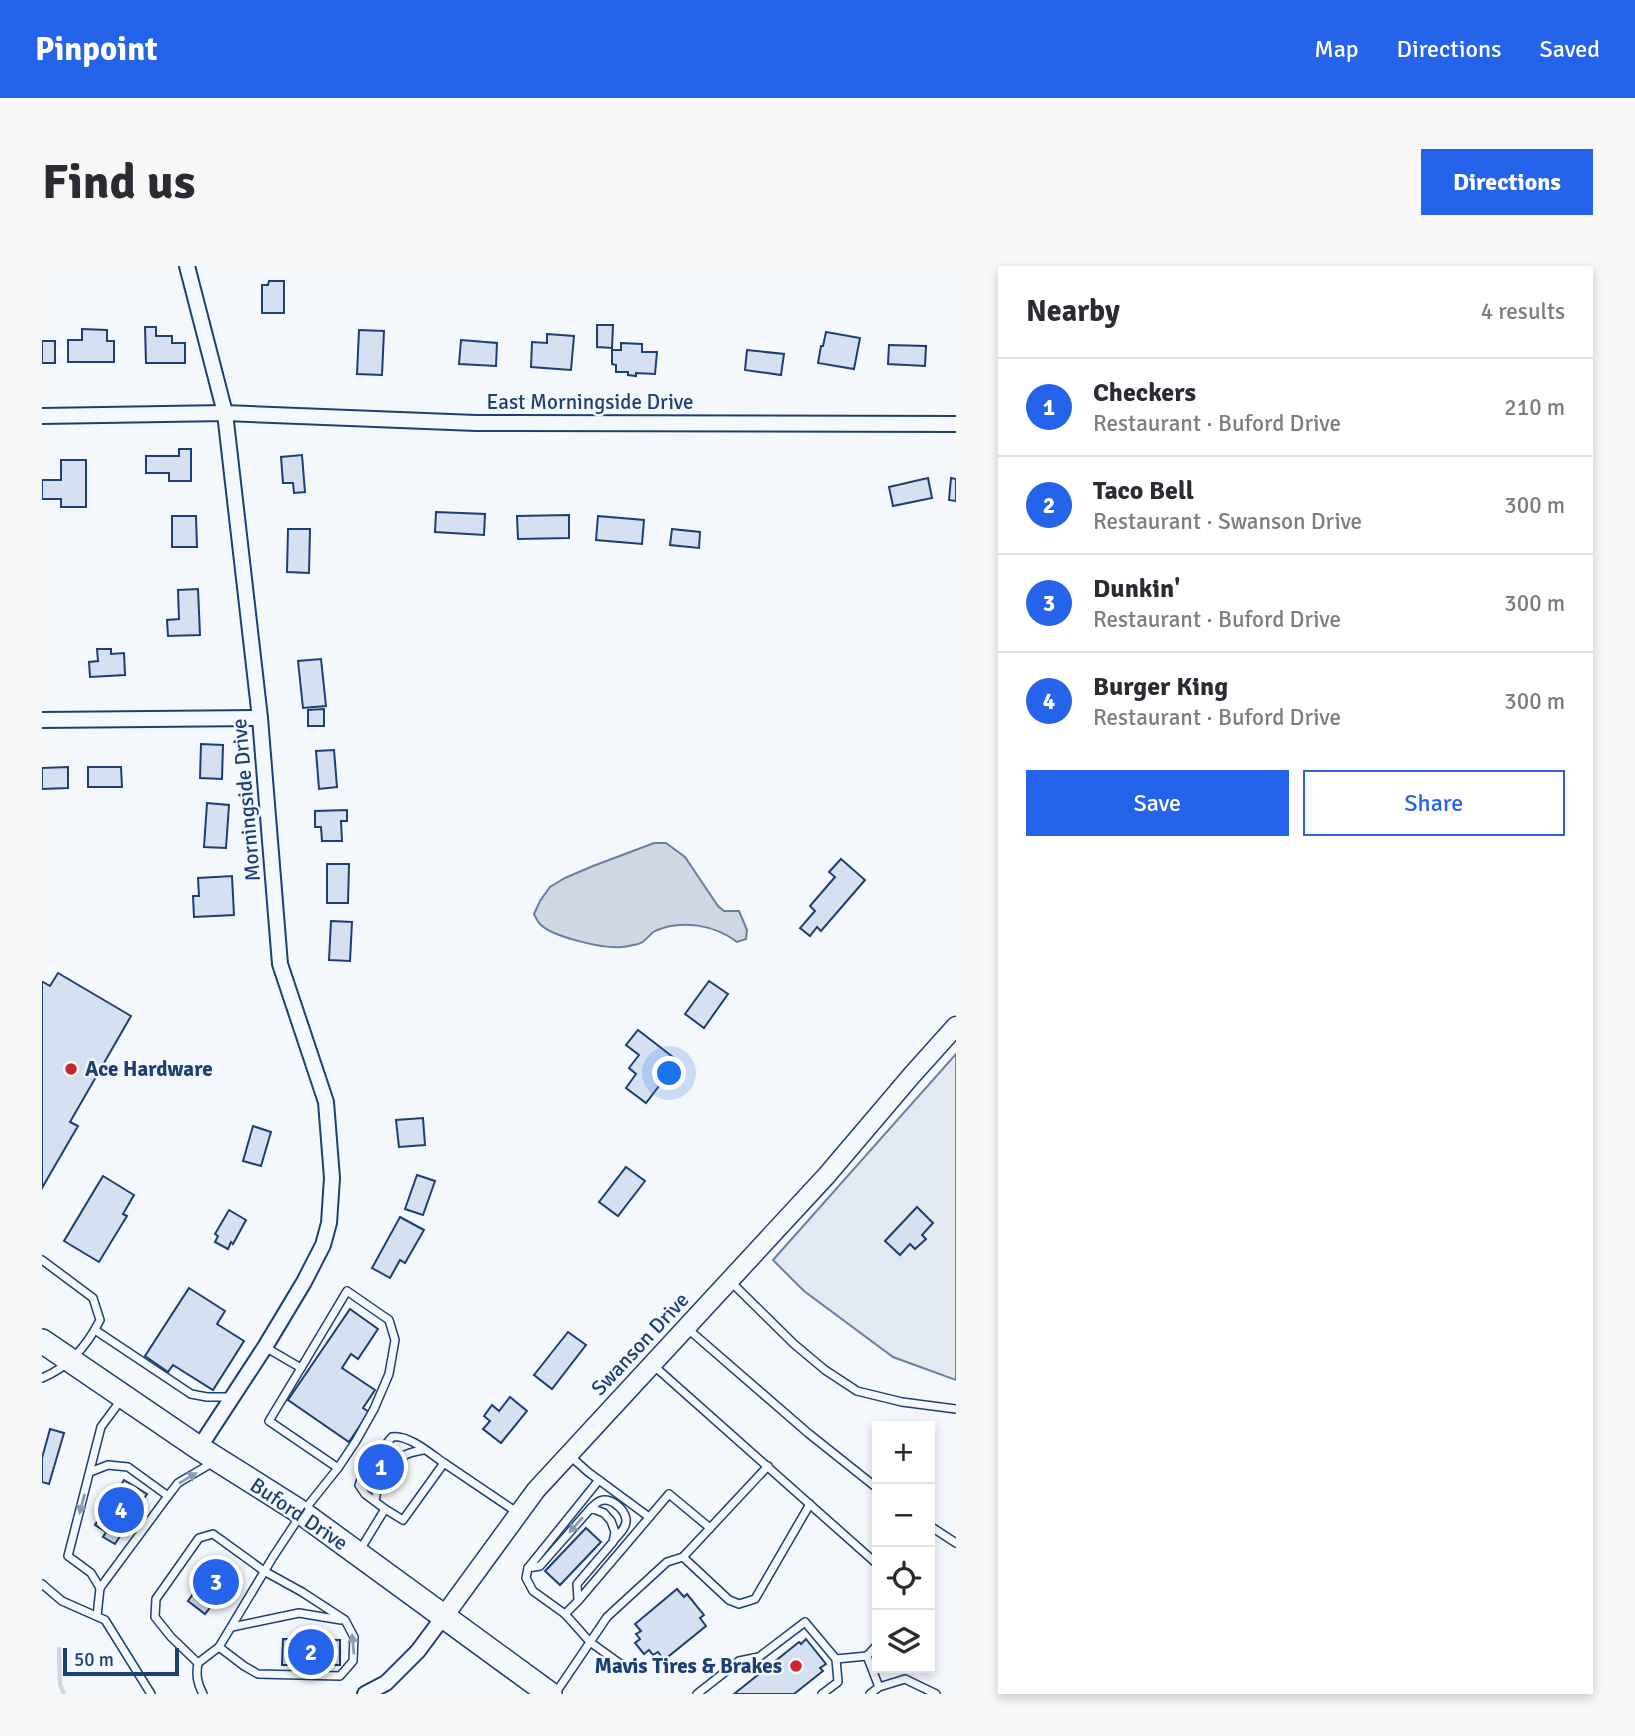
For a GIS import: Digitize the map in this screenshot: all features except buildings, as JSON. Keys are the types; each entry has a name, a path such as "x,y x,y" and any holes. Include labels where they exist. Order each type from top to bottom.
{"highway":[{"name":"Buford Drive","path":"52,1346 208,1454 302,1513 553,1694"}],"street":[{"name":"Morningside Drive","path":"187,266 225,413 260,718 280,964 326,1102 332,1178 329,1223 323,1245 265,1347"},
{"name":"East Morningside Drive","path":"42,416 225,413 476,423 956,424"},
{"path":"42,720 260,718"},
{"name":"Swanson Drive","path":"365,1694 389,1687 536,1490 827,1175 956,1026"},
{"path":"208,1454 233,1397 265,1347"}],"lane":[{"path":"42,1261 93,1298 100,1321 91,1338 52,1346 42,1378"},
{"path":"730,1281 794,1344 825,1370 857,1391 902,1402 956,1409"},
{"path":"203,1694 197,1675 198,1663 219,1647 302,1513 338,1468 374,1409 389,1374 395,1340 389,1320 347,1291 269,1421 338,1468"},
{"path":"686,1328 872,1485"},
{"path":"95,1330 191,1394 207,1398 233,1397"},
{"path":"265,1347 301,1368"},
{"path":"652,1364 872,1560"},
{"path":"100,1588 91,1573 68,1556 102,1427 123,1396"},
{"path":"444,1463 403,1520 365,1494 359,1485 367,1468 392,1437 402,1436 444,1463 518,1513"},
{"path":"375,1501 377,1490 401,1457 423,1450"},
{"path":"97,1616 100,1588 178,1483 208,1454"},
{"path":"569,1454 649,1517"},
{"path":"90,1472 108,1465 128,1467 168,1496"},
{"path":"553,1694 607,1617 667,1562 683,1556 768,1466"},
{"path":"599,1480 527,1568 526,1578 533,1591 565,1614 590,1642 629,1670"},
{"path":"565,1614 669,1494 710,1528"},
{"path":"527,1568 540,1566 597,1502 603,1499 612,1502 621,1509 626,1519 625,1528 577,1584 578,1601"},
{"path":"683,1556 729,1600 739,1604 755,1599 810,1504"},
{"path":"591,1508 604,1513 611,1521 615,1532 613,1542"},
{"path":"357,1553 385,1509"},
{"path":"935,1529 956,1543"},
{"path":"198,1663 155,1617 156,1599 199,1538 213,1534 264,1571 302,1591 345,1620 354,1637 354,1661 340,1676 258,1674 244,1667 219,1647"},
{"path":"42,1584 62,1601 105,1620 151,1694"},
{"path":"232,1627 299,1613 345,1620"},
{"path":"696,1694 739,1661 760,1657 806,1622 836,1659 838,1682 822,1694"},
{"path":"836,1659 867,1656 872,1650"},
{"path":"867,1656 879,1687"},
{"path":"870,1694 879,1687 905,1679 936,1694"}],"shaded area":[{"path":"654,843 666,843 685,857 724,911 739,911 747,930 746,939 737,942 719,931 676,925 655,931 638,944 614,947 566,938 546,929 538,922 534,914 550,887 593,866"},
{"path":"956,1054 956,1380 893,1357 804,1291 773,1260"}],"waterway":[{"path":"59,1649 60,1684 64,1694"}],"place":[{"name":"Ace Hardware","path":"71,1069"},
{"name":"Checkers","path":"381,1467"},
{"name":"Burger King","path":"121,1510"},
{"name":"Dunkin'","path":"216,1582"},
{"name":"Taco Bell","path":"311,1652"},
{"name":"Mavis Tires & Brakes","path":"796,1666"}]}
